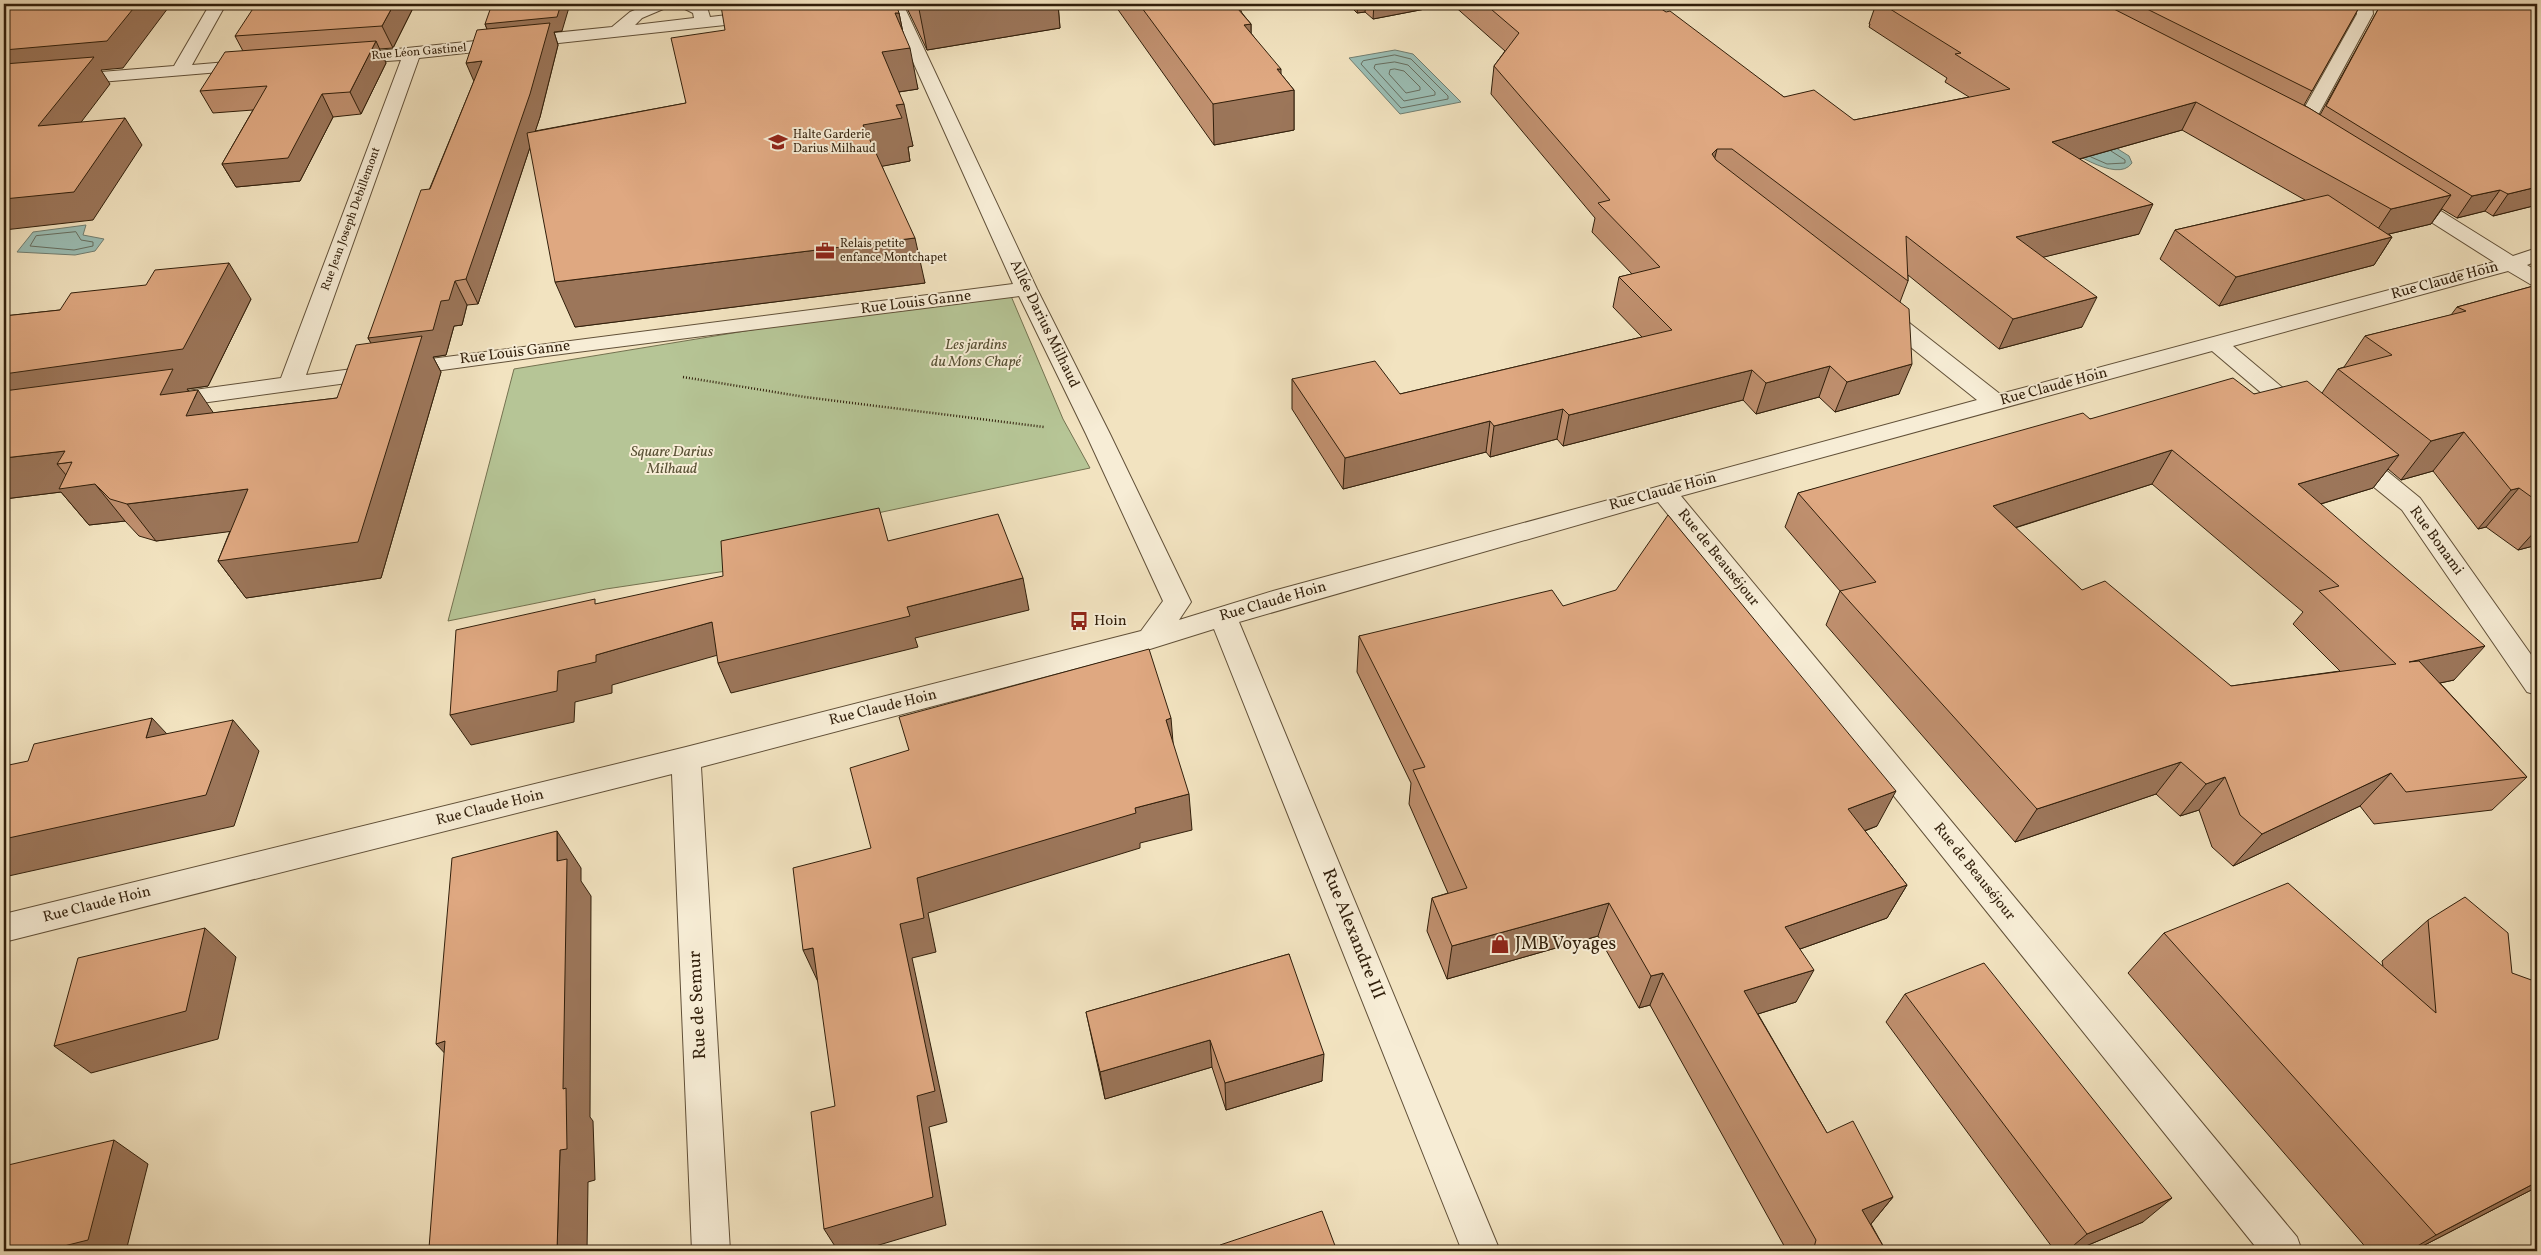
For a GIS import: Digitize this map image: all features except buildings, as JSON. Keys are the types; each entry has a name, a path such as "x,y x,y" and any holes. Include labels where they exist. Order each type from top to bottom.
{"street":[{"path":"180,70 218,4"},
{"path":"617,32 636,15 662,4"},
{"path":"688,4 701,10 703,23"},
{"name":"Allée Darius Milhaud","path":"895,4 1026,289 1098,434 1177,602 1150,639"},
{"path":"2317,141 2292,126 2365,14 2364,4"},
{"name":"Rue Léon Gastinel","path":"323,60 412,54 744,19 782,13"},
{"name":"Rue Jean Joseph Debillemont","path":"291,383 412,54"},
{"path":"4,85 263,64"},
{"path":"2392,189 2537,280"},
{"name":"Rue Claude Hoin","path":"4,928 686,759 1150,639 1223,616 1664,492 2217,344 2509,264 2537,254"},
{"name":"Rue Louis Ganne","path":"142,404 291,383 1026,289"},
{"path":"1864,298 1995,402"},
{"name":"Rue Bonami","path":"2217,344 2411,504 2537,684"},
{"name":"Rue de Beauséjour","path":"1664,492 2283,1251"},
{"name":"Rue Alexandre III","path":"1223,616 1482,1251"},
{"name":"Rue de Semur","path":"686,759 711,1251"}],"path":[{"path":"677,376 805,397 1098,434"}],"green space":[{"name":"Square Darius Milhaud","path":"1011,296 1063,419 1090,468 854,518 733,570 606,589 448,621 514,369 794,323"}],"water":[{"path":"1395,50 1413,54 1461,102 1400,114 1349,58"},
{"path":"2086,129 2129,156 2132,163 2125,169 2115,170 2103,167 2078,156 2049,138"},
{"path":"86,225 83,235 104,239 95,251 75,255 17,252 33,232"}],"place":[{"name":"Halte Garderie Darius Milhaud","path":"778,142"},
{"name":"Relais petite enfance Montchapet","path":"825,251"},
{"name":"Hoin","path":"1079,621"},
{"name":"JMB Voyages","path":"1500,944"}],"park label":[{"name":"Les jardins du Mons Chapé","path":"976,354"}]}
